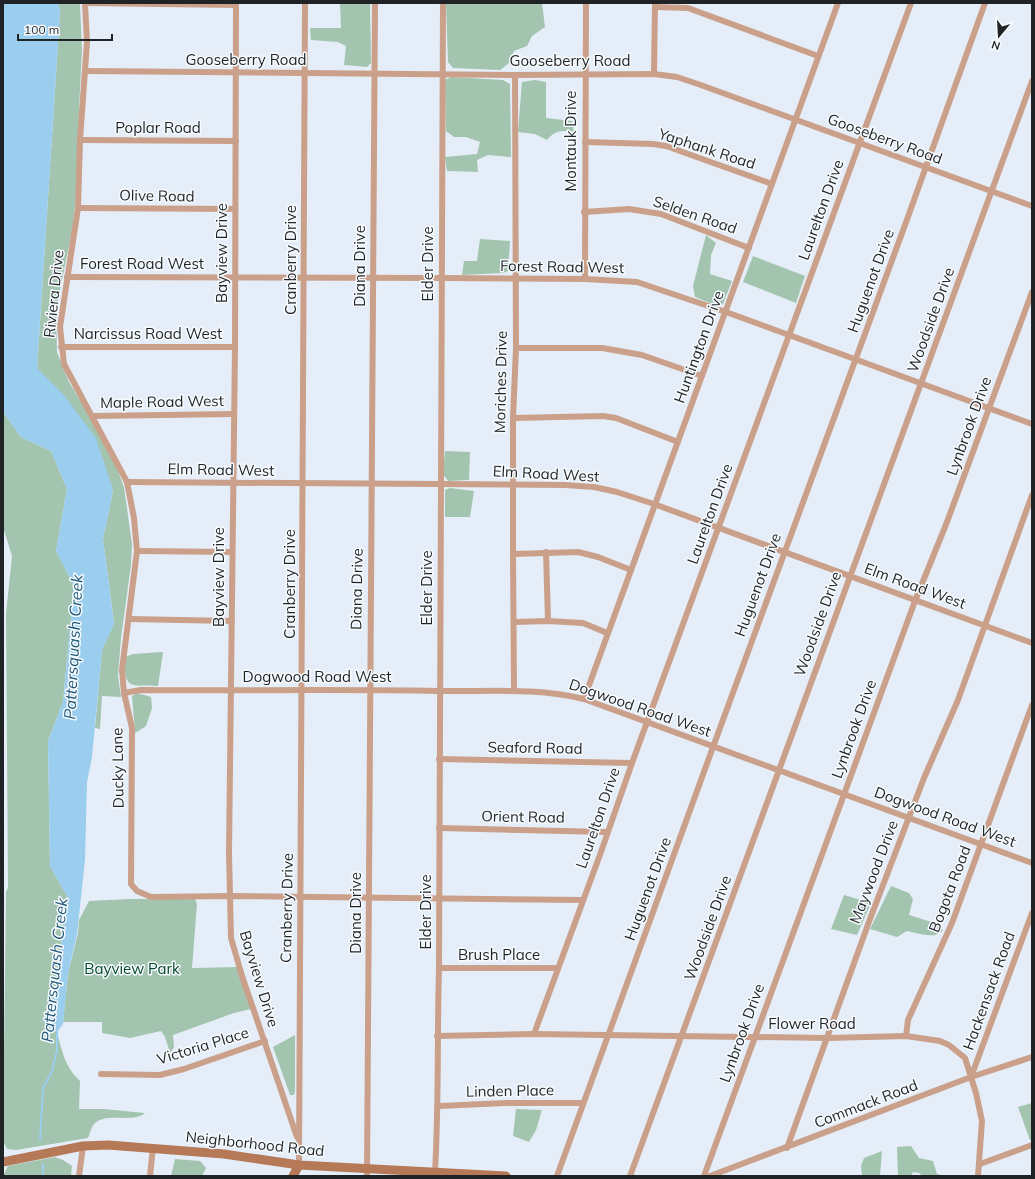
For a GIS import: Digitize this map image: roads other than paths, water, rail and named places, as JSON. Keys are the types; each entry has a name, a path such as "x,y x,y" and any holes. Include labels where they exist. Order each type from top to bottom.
{"street":[{"path":"85,3 236,4"},
{"name":"Riviera Drive","path":"85,3 87,42 80,140 78,208 60,327 61,347 64,364 127,482 134,518 137,551 129,619"},
{"name":"Cranberry Drive","path":"299,1165 298,1140 301,1098 305,3"},
{"name":"Diana Drive","path":"367,1172 372,690 369,642 372,485 375,3"},
{"name":"Elder Drive","path":"435,1172 439,1106 437,1036 439,968 438,898 443,3"},
{"name":"Montauk Drive","path":"585,279 584,75 586,3"},
{"name":"Huntington Drive","path":"584,699 838,3"},
{"name":"Laurelton Drive","path":"534,1034 911,3"},
{"name":"Huguenot Drive","path":"557,1176 985,3"},
{"name":"Bayview Drive","path":"236,4 235,347 232,483 231,938 242,976 298,1140"},
{"path":"654,74 655,5 688,8 818,56"},
{"name":"Gooseberry Road","path":"85,71 515,75 654,74 677,77 1032,206"},
{"name":"Moriches Drive","path":"514,690 513,418 516,348 515,75"},
{"name":"Woodside Drive","path":"630,1176 780,771 850,575 1032,81"},
{"name":"Poplar Road","path":"80,140 236,141"},
{"name":"Yaphank Road","path":"584,142 653,144 666,146 772,184"},
{"name":"Olive Road","path":"78,208 235,210"},
{"name":"Selden Road","path":"584,212 629,210 661,214 749,248"},
{"name":"Forest Road West","path":"67,277 585,279 637,282 726,312 1032,424"},
{"name":"Lynbrook Drive","path":"704,1176 843,794 915,601 947,522 1032,292"},
{"name":"Narcissus Road West","path":"61,347 235,347"},
{"path":"516,348 602,348 642,355 702,376"},
{"name":"Maple Road West","path":"92,416 234,414"},
{"path":"513,418 603,416 616,418 678,442"},
{"name":"Elm Road West","path":"127,482 303,485 514,484 594,488 617,492 850,575 915,601 1032,643"},
{"name":"Maywood Drive","path":"787,1148 908,818 955,705 1032,495"},
{"path":"137,551 232,552"},
{"path":"546,552 548,621"},
{"path":"513,554 546,552 589,554 631,570"},
{"path":"129,619 232,620"},
{"name":"Ducky Lane","path":"129,619 122,670 124,693 132,728 132,884 137,891 151,897 230,896"},
{"path":"514,622 548,621 583,623 607,633"},
{"name":"Dogwood Road West","path":"124,693 141,690 231,691 302,689 440,691 514,690 564,694 584,699 1032,863"},
{"name":"Bogota Road","path":"906,1036 908,1020 914,1004 952,923 1032,705"},
{"name":"Seaford Road","path":"439,759 632,763"},
{"name":"Orient Road","path":"439,828 607,832"},
{"path":"230,896 583,900"},
{"name":"Hackensack Road","path":"971,1078 1032,913"},
{"name":"Brush Place","path":"439,968 558,968"},
{"name":"Flower Road","path":"437,1036 534,1034 828,1038 906,1036 924,1038 949,1045 965,1058 982,1120 978,1176"},
{"name":"Victoria Place","path":"101,1074 160,1075 265,1041"},
{"name":"Commack Road","path":"710,1176 971,1078 1032,1057"},
{"name":"Linden Place","path":"439,1106 506,1103 583,1104"},
{"name":"Neighborhood Road","path":"3,1162 83,1146 108,1145 153,1147 224,1154 299,1165 367,1172 435,1172 506,1176"},
{"path":"980,1164 1032,1145"},
{"path":"79,1176 83,1146"},
{"path":"150,1176 153,1147"},
{"path":"293,1176 299,1165"}],"water":[{"path":"3,3 58,3 60,12 37,368 64,395 96,438 113,490 103,539 114,624 102,650 92,757 87,782 85,860 77,934 68,973 63,1024 57,1032 48,1027 42,1019 50,1012 57,982 67,896 50,866 48,741 63,702 74,586 56,551 67,489 51,451 21,437 3,412"}],"waterway":[{"name":"Pattersquash Creek","path":"40,1140 43,1088 52,1071 57,1050 57,1030"},
{"name":"Pattersquash Creek","path":"43,1164 43,1176"}],"park label":[{"name":"Bayview Park","path":"132,969"}]}
